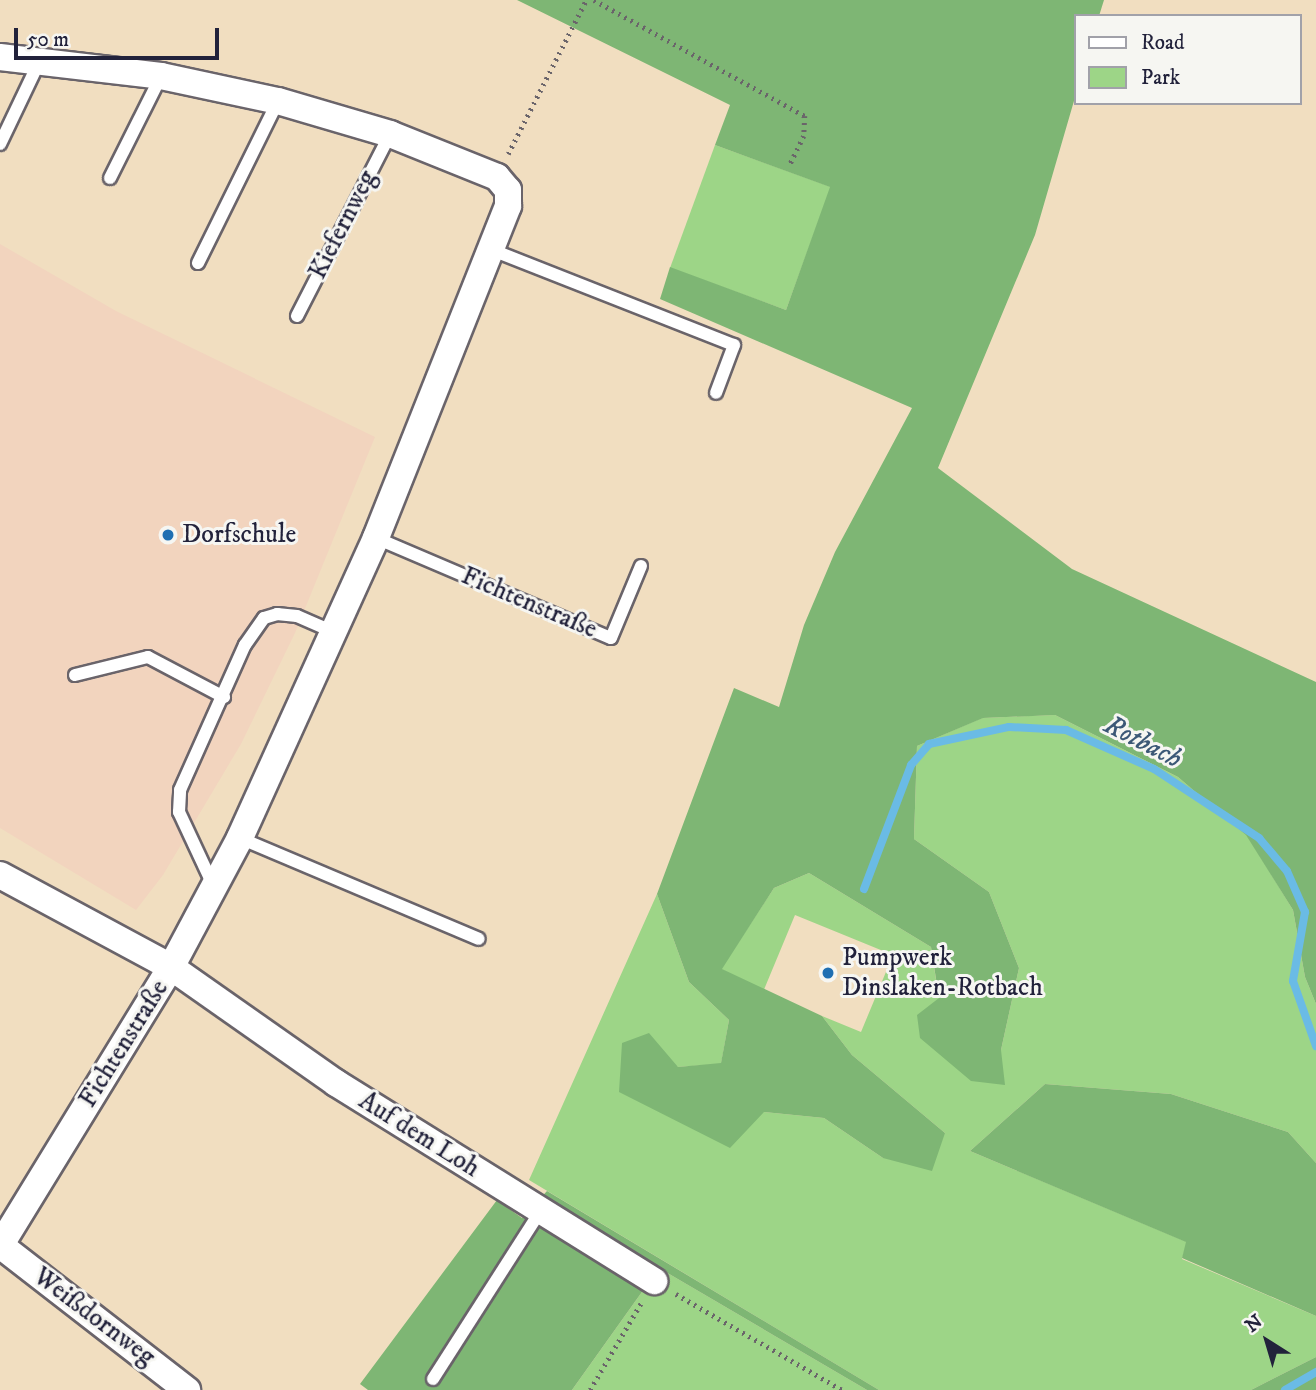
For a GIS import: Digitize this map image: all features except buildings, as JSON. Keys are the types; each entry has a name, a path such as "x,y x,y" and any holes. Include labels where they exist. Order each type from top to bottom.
{"street":[{"name":"Kiefernweg","path":"0,57 40,59 161,76 278,101 390,135 497,177"},
{"name":"Fichtenstraße","path":"0,1245 171,967 240,838 376,538 508,206 508,190 497,177"},
{"name":"Auf dem Loh","path":"0,875 171,967 336,1083 654,1282"},
{"name":"Weißdornweg","path":"0,1245 187,1390"}],"lane":[{"path":"0,144 40,59"},
{"path":"110,178 161,76"},
{"path":"198,262 278,101"},
{"name":"Kiefernweg","path":"297,316 390,135"},
{"path":"491,249 734,345 716,393"},
{"name":"Fichtenstraße","path":"376,538 611,638 641,566"},
{"path":"215,889 179,812 180,790 224,697 244,645 264,618 277,614 297,617 334,632"},
{"path":"75,675 148,657 224,697"},
{"path":"240,838 479,939"},
{"path":"433,1379 541,1210"}],"path":[{"path":"497,177 586,0"},
{"path":"594,0 805,116 804,136 790,165"},
{"path":"590,1390 654,1282 842,1390"}],"shaded area":[{"name":"Dorfschule","path":"0,244 116,311 375,437 295,633 241,744 163,875 136,910 0,828"}],"green space":[{"path":"517,0 1104,0 1100,14 1074,14 1074,101 1035,235 938,468 1072,569 1316,682 1316,1004 1305,977 1293,910 1246,835 1178,777 1055,715 983,718 917,746 914,839 989,892 1019,968 1001,1050 1005,1085 971,1081 920,1038 917,1015 939,998 931,947 809,873 774,888 722,969 822,1016 852,1055 945,1133 932,1171 883,1158 824,1118 764,1112 730,1148 619,1092 622,1043 649,1033 678,1067 721,1063 729,1020 689,982 657,894 734,688 779,707 804,625 835,552 912,408 660,299 670,267 786,310 830,187 715,145 730,105"},
{"path":"715,145 831,187 786,310 670,268"},
{"path":"1055,715 1178,777 1247,835 1293,910 1305,977 1316,1004 1316,1163 1288,1132 1171,1094 1045,1084 970,1151 1187,1242 1182,1259 1316,1316 1316,1357 1251,1390 879,1390 529,1180 657,894 689,982 729,1020 721,1064 678,1067 622,1043 764,1112 824,1118 883,1158 945,1133 852,1055 822,1016 861,1032 893,955 795,915 763,992 721,969 774,888 809,873 931,947 939,999 1001,1050 1019,968 989,892 914,839 917,746 982,718"},
{"path":"1045,1084 1171,1094 1288,1132 1316,1163 1316,1316 1182,1258 1186,1242 970,1151"},
{"path":"547,1191 879,1390 867,1390 659,1268 572,1390 368,1390 360,1384 497,1200 522,1218"},
{"path":"659,1268 867,1390 572,1390"},
{"path":"1316,1357 1316,1390 1251,1390"}],"waterway":[{"name":"Rotbach","path":"864,889 911,765 929,744 1009,727 1066,730 1154,769 1259,838 1287,871 1305,912 1293,981 1316,1046"},
{"path":"1285,1390 1316,1372"}],"place":[{"name":"Dorfschule","path":"168,535"},
{"name":"Pumpwerk Dinslaken-Rotbach","path":"828,973"}]}
